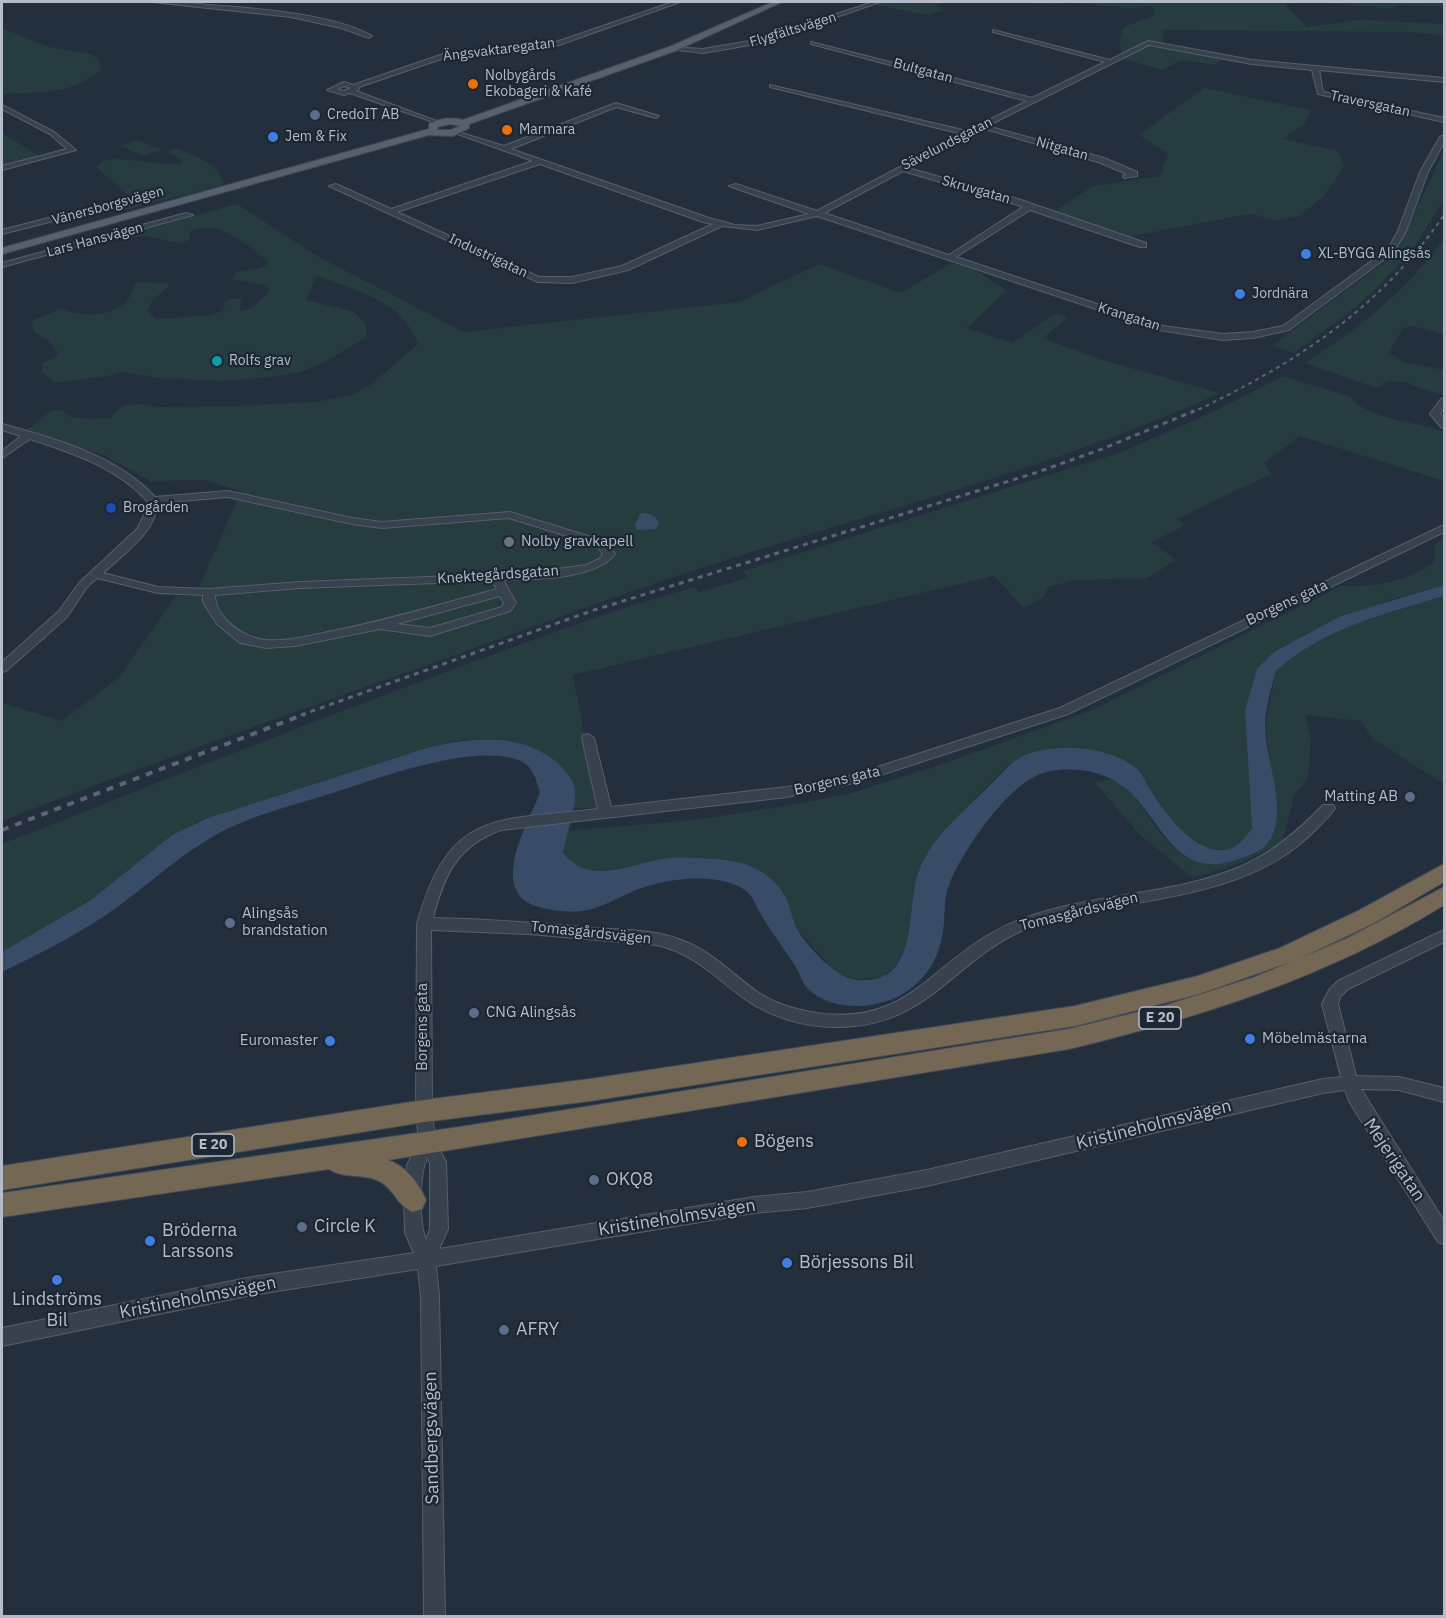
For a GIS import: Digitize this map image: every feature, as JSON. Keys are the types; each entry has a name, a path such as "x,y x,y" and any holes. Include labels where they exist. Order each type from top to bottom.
{"highway":[{"name":"E 20","path":"2,1205 427,1142 851,1062 1075,1016 1199,985 1288,954 1366,917 1444,872"},
{"name":"E 20","path":"2,1178 424,1112 590,1090 1069,1039 1160,1018 1299,969 1379,933 1444,895"},
{"path":"320,1158 386,1169 399,1176 413,1200"}],"main road":[{"name":"Vänersborgsvägen","path":"2,249 222,190 452,121 464,123 672,50 778,2"},
{"path":"457,132 466,127 464,123"},
{"name":"Vänersborgsvägen","path":"436,127 457,132"}],"street":[{"path":"156,2 307,16 340,24 369,36"},
{"name":"Ängsvaktaregatan","path":"436,127 354,88 443,56 476,51 526,50 557,44 677,2"},
{"name":"Flygfältsvägen","path":"672,50 694,52 762,41 877,2"},
{"path":"994,31 1108,61"},
{"name":"Bultgatan","path":"813,42 1032,100"},
{"name":"Sävelundsgatan","path":"457,132 720,224 757,228 817,214 981,126 1148,43 1225,58 1444,81"},
{"name":"Traversgatan","path":"1315,68 1320,93 1444,120"},
{"path":"772,86 968,133"},
{"path":"503,149 616,105 656,116"},
{"path":"2,107 52,133 72,150 2,168"},
{"name":"Nitgatan","path":"981,126 1101,160 1134,174 1127,176"},
{"name":"Krangatan","path":"734,186 1162,328 1223,337 1253,335 1286,327 1391,250 1402,231 1424,172 1444,137"},
{"path":"393,211 539,162"},
{"name":"Skruvgatan","path":"900,168 1029,207"},
{"name":"Industrigatan","path":"333,186 393,211 538,279 572,280 625,268 720,224"},
{"path":"2,232 117,202"},
{"path":"1029,207 1143,245"},
{"name":"Skruvgatan","path":"949,258 1029,207"},
{"name":"Lars Hansvägen","path":"2,265 189,215"},
{"path":"1444,400 1435,414 1444,424"},
{"path":"2,427 72,450 136,483 152,500 152,509 142,530 76,593 63,614 2,668"},
{"path":"2,455 28,436"},
{"name":"Knektegårdsgatan","path":"94,574 158,590 209,592 300,585 530,576 589,568 609,555 600,543 510,515 382,525 352,521 228,494 152,500"},
{"name":"Borgens gata","path":"424,1112 424,924 430,899 453,853 467,838 481,831 518,823 787,792 832,784 1012,729 1064,711 1116,688 1444,528"},
{"path":"380,625 430,632 457,626 506,609 510,603 496,577"},
{"path":"209,592 209,602 221,621 244,640 295,642 380,625 504,591"},
{"path":"588,738 606,814"},
{"name":"Tomasgårdsvägen","path":"424,924 530,927 645,936 680,946 720,971 754,997 780,1010 808,1018 837,1021 865,1018 892,1012 921,997 990,942 1015,928 1082,909 1213,881 1246,869 1275,855 1306,831 1328,808"},
{"name":"Mejerigatan","path":"1444,936 1343,985 1334,994 1330,1004 1350,1082 1360,1109 1444,1236"},
{"name":"Kristineholmsvägen","path":"2,1337 252,1286 426,1260 927,1178 1247,1102 1350,1082 1382,1081 1408,1084 1444,1095"},
{"name":"Sandbergsvägen","path":"424,1112 427,1142 438,1162 439,1229 426,1260"},
{"name":"Sandbergsvägen","path":"427,1142 415,1165 413,1200 414,1233 426,1260 430,1296 435,1617"}],"green space":[{"path":"883,2 943,2 935,6 944,10 928,15 875,5"},
{"path":"1016,2 1298,2 1285,5 1307,27 1360,20 1444,24 1444,35 1406,32 1162,30 1164,45 1221,59 1215,65 1181,60 1163,70 1123,59 1119,38 1124,27 1155,15 1152,6 1130,8 1071,3 1049,5"},
{"path":"1306,2 1444,2 1444,7 1400,5 1390,8"},
{"path":"2,28 49,47 91,54 99,60 101,69 90,78 67,88 2,94"},
{"path":"1204,88 1311,110 1304,124 1283,139 1338,151 1345,166 1322,198 1299,216 1276,220 1249,214 1127,237 1055,211 1093,186 1160,176 1168,154 1139,135"},
{"path":"2,133 41,157 2,166"},
{"path":"138,140 162,150 143,156 120,146"},
{"path":"173,149 193,155 213,166 218,171 224,185 121,211 118,209 120,204 134,200 96,167 102,161 112,160 161,164 182,163 183,161 169,152"},
{"path":"1444,150 1444,199 1415,246 1383,282 1356,307 1294,353 1272,346 1396,253"},
{"path":"237,204 317,256 464,332 739,302 819,264 901,293 952,263 975,270 1006,290 967,328 1012,343 1056,313 1068,317 1043,338 1099,359 1220,393 1091,445 1025,468 626,593 108,780 2,821 2,703 62,721 119,677 176,596 195,596 241,491 203,480 151,481 106,456 27,430 51,411 61,410 72,417 110,418 123,406 136,404 157,407 240,406 314,402 351,396 369,386 418,344 411,329 390,307 362,293 317,276 306,300 354,312 366,324 367,337 323,363 300,372 223,381 159,378 122,372 55,383 41,372 43,363 59,355 50,341 34,332 32,321 61,309 81,314 115,310 130,297 133,286 139,282 170,285 153,300 147,311 156,319 211,315 223,311 225,302 230,299 241,299 240,311 257,304 270,290 264,285 232,279 236,272 261,268 269,263 232,235 221,230 199,228 189,232 190,240 179,243 145,236 124,239 120,236"},
{"path":"1444,238 1444,335 1413,326 1403,328 1389,352 1403,362 1444,370 1444,391 1441,395 1404,382 1388,381 1376,388 1305,363 1363,322 1398,292"},
{"path":"1283,376 1351,397 1358,404 1380,415 1444,432 1444,481 1300,436 1264,463 1271,474 1177,519 1186,525 1152,542 1176,560 1148,578 1075,580 1047,587 1044,597 1024,608 994,576 573,675 598,808 572,808 574,801 497,739 463,740 430,747 208,818 172,835 91,900 2,952 2,844 227,755 573,625 695,587 699,592 748,578 743,571 1122,452 1215,411"},
{"path":"1444,538 1444,585 1390,600 1257,669 1245,710 1252,829 1236,846 1221,850 1206,847 1192,839 1166,813 1140,771 1008,765 945,829 917,878 909,941 898,964 883,977 855,980 835,972 798,930 785,897 770,876 629,867 596,872 573,865 563,853 566,831 694,820 797,804 852,793 942,764 1095,709 1341,586 1378,584 1414,574 1435,561 1435,544"},
{"path":"1444,596 1444,784 1373,739 1361,721 1305,715 1311,737 1308,778 1294,795 1283,840 1240,863 1192,877 1141,836 1094,782 1114,779 1133,795 1161,834 1181,854 1202,863 1227,863 1278,812 1265,727 1276,671 1294,656 1334,633 1377,616"}],"water":[{"path":"641,513 650,514 656,518 659,524 655,529 637,530 635,525"},
{"path":"1444,585 1444,596 1377,616 1334,633 1294,656 1276,671 1267,707 1265,728 1276,790 1277,821 1273,835 1265,846 1236,860 1216,864 1200,863 1186,856 1174,846 1132,794 1115,781 1102,775 1080,770 1058,770 1036,776 1010,795 983,826 971,844 952,877 946,895 940,946 931,966 909,990 888,1001 864,1006 840,1005 808,989 750,895 742,888 724,881 698,878 658,883 599,907 581,911 547,909 525,901 516,889 513,875 515,858 540,793 535,777 526,764 515,759 495,756 472,756 446,760 394,773 276,810 227,829 198,846 92,924 2,972 2,952 91,900 172,835 208,818 430,747 462,741 494,740 510,741 540,751 554,760 571,778 575,801 563,853 574,863 587,869 600,871 655,860 690,858 725,860 752,867 775,882 788,902 797,929 823,960 848,978 876,979 891,972 900,960 906,945 917,877 930,849 949,825 1016,760 1038,751 1068,748 1099,751 1113,755 1139,771 1165,811 1186,834 1198,843 1210,849 1223,850 1236,846 1252,829 1245,710 1257,669 1274,652 1341,616"}],"railway":[{"path":"1191,413 1264,375 1331,332 1391,279 1419,249 1444,215"},
{"path":"301,715 591,611 1035,473 1102,449 1194,411"},
{"path":"2,830 305,714"}],"place":[{"name":"Nolbygårds Ekobageri & Kafé","path":"473,84"},
{"name":"CredoIT AB","path":"315,115"},
{"name":"Marmara","path":"507,130"},
{"name":"Jem & Fix","path":"273,137"},
{"name":"XL-BYGG Alingsås","path":"1306,254"},
{"name":"Jordnära","path":"1240,294"},
{"name":"Rolfs grav","path":"217,361"},
{"name":"Brogården","path":"111,508"},
{"name":"Nolby gravkapell","path":"509,542"},
{"name":"Matting AB","path":"1410,797"},
{"name":"Alingsås brandstation","path":"230,923"},
{"name":"CNG Alingsås","path":"474,1013"},
{"name":"Möbelmästarna","path":"1250,1039"},
{"name":"Euromaster","path":"330,1041"},
{"name":"Bögens","path":"742,1142"},
{"name":"OKQ8","path":"594,1180"},
{"name":"Circle K","path":"302,1227"},
{"name":"Bröderna Larssons","path":"150,1241"},
{"name":"Börjessons Bil","path":"787,1263"},
{"name":"Lindströms Bil","path":"57,1280"},
{"name":"AFRY","path":"504,1330"}]}
